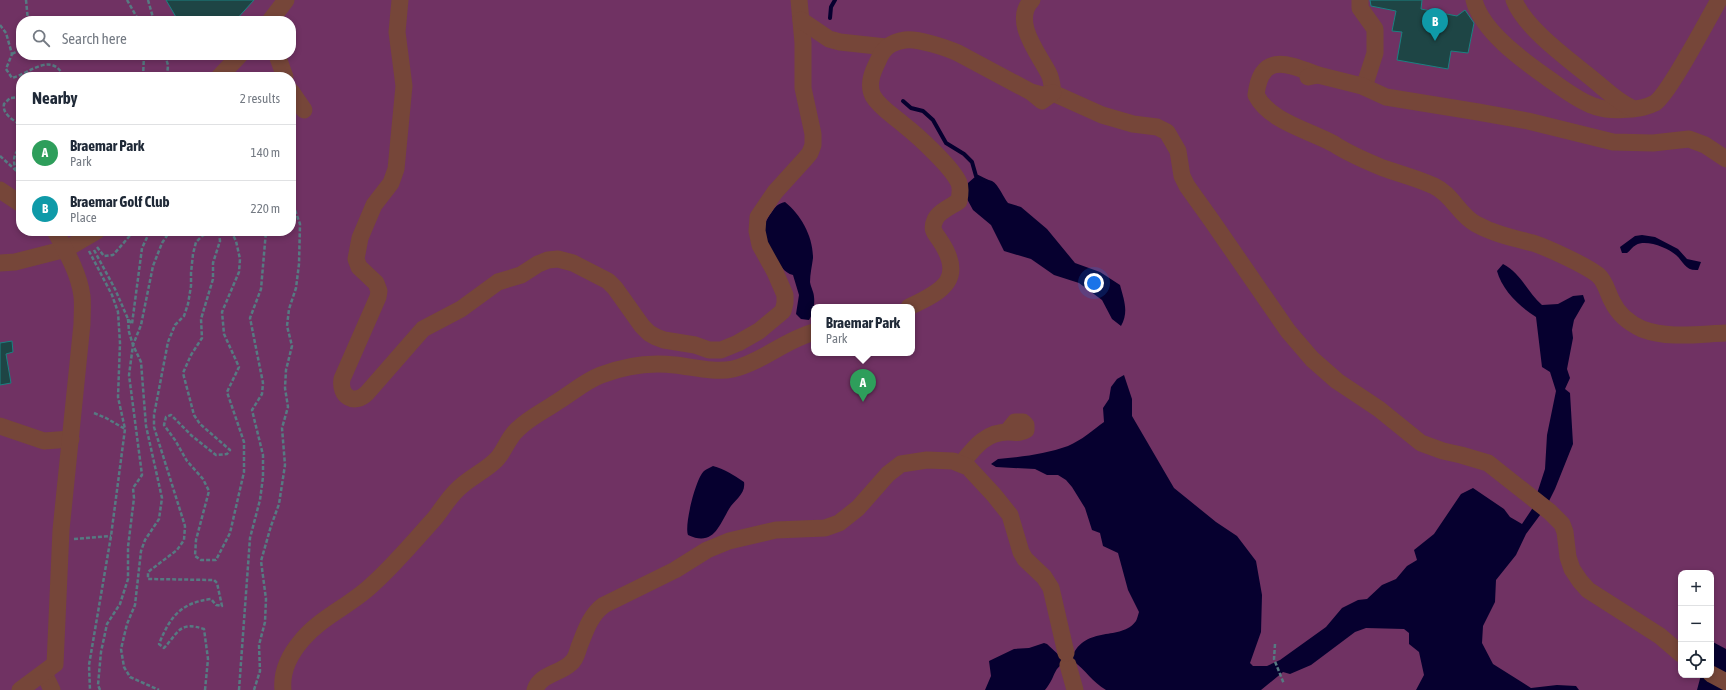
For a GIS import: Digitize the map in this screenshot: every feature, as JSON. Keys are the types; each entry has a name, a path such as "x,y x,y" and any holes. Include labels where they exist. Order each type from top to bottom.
{"street":[{"path":"274,16 286,0"},
{"path":"400,0 397,32 404,86 396,169 391,182 374,205 356,250 356,259 359,267 376,283 379,291 378,297 342,379 341,385 343,393 350,399 356,400 363,397 423,329 461,309 498,282 521,275 538,264 548,260 558,259 574,262 608,281 615,288 642,326 649,333 664,340 695,345 709,350 721,350 738,343 759,331 778,316 783,311 785,295 776,272 760,245 757,231 758,217 766,202 810,153 812,145 811,118 803,88 799,0"},
{"path":"1032,0 1027,5 1025,18 1026,32 1050,76 1053,93"},
{"path":"1360,0 1360,8 1375,29 1375,53 1364,87"},
{"path":"1474,0 1486,24 1511,51 1570,94 1590,105 1611,111 1633,109 1656,103 1669,87 1718,0"},
{"path":"1514,0 1516,7 1544,38 1618,99 1633,109"},
{"path":"801,20 829,39 840,42 886,47"},
{"path":"915,304 932,297 946,286 952,267 950,260 933,231 933,226 936,218 959,201 959,183 945,164 905,126 886,111 873,95 871,75 879,57 886,47 894,42 907,39 947,48 1031,92 1042,101 1053,93"},
{"path":"224,72 235,60"},
{"path":"279,60 283,72"},
{"path":"1726,159 1705,145 1689,139 1653,143 1613,142 1521,120 1386,97 1364,87 1318,75 1312,77 1302,77 1299,68 1286,64 1278,63 1266,67 1262,73 1256,95 1261,104 1274,114 1355,156 1436,186 1456,204 1462,214 1476,224 1508,237 1534,244 1588,268 1599,276 1605,284 1611,301 1623,318 1633,324 1652,332 1674,335 1726,333"},
{"path":"1053,93 1121,121 1157,127 1167,132 1178,152 1182,176 1187,186 1288,331 1312,359 1337,381 1379,409 1421,443 1443,452 1475,458 1488,463 1499,471 1550,512 1562,524 1565,532 1568,557 1572,569 1588,590 1660,636 1678,651"},
{"path":"296,98 304,110"},
{"path":"0,190 16,201"},
{"path":"20,690 55,664 61,540 82,324 82,296 76,274 66,249 58,236"},
{"path":"0,263 15,262 66,249 89,236"},
{"path":"283,690 283,674 286,666 297,647 309,632 325,618 352,602 375,583 436,517 455,491 497,459 516,430 582,384 601,375 622,369 657,363 722,370 733,369 768,354 787,342 811,333"},
{"path":"0,426 44,441 70,439"},
{"path":"961,464 972,449 981,441 1007,432"},
{"path":"535,690 541,680 571,664 576,657 589,622 598,609 604,605 675,570 707,550 729,541 776,530 824,528 839,523 858,508 888,474 901,464 916,460 936,459 953,461 968,467 1010,514 1021,552 1044,577 1051,588 1074,690"},
{"path":"44,673 52,690"},
{"path":"1714,676 1726,682"}],"path":[{"path":"26,0 28,16"},
{"path":"127,0 136,16"},
{"path":"148,0 153,16"},
{"path":"0,25 6,33 12,54 6,69 12,78 16,76"},
{"path":"12,54 16,52"},
{"path":"143,72 144,60"},
{"path":"166,60 168,65 167,72"},
{"path":"26,72 47,64 54,66 61,72"},
{"path":"16,97 10,98 4,104 3,109 6,114 16,121"},
{"path":"16,153 14,156 14,164 16,169"},
{"path":"0,156 16,170"},
{"path":"254,690 260,671 260,645 265,622 266,607 262,561 271,526 279,504 285,465 282,428 288,407 285,388 286,370 292,346 287,326 289,309 296,288 299,264 300,224 296,213"},
{"path":"90,690 89,665 111,536 125,429 118,397 120,343 118,312 112,295 89,252 92,236"},
{"path":"93,236 104,256 113,255 130,236"},
{"path":"93,236 128,319 132,324 142,248 148,236"},
{"path":"100,690 98,685 101,652 107,624 120,604 128,579 128,547 134,498 133,488 142,475 129,375 133,345 141,325 153,266 162,243 167,236"},
{"path":"202,236 196,242 193,254 188,304 184,316 175,326 168,342 154,415 154,427 185,526 184,540 177,550 148,572 148,579 214,580 217,583 222,606 216,605 211,599 199,600 180,609 172,618 159,644 164,648 178,630 186,626 204,629 208,659 204,690"},
{"path":"219,236 220,241 213,263 213,279 200,320 202,338 191,355 183,373 194,415 204,428 230,450 227,454 216,455 192,436 171,415 166,417 164,425 176,440 187,461 203,479 209,491 196,540 195,556 201,560 216,560 230,533 244,472 244,442 227,392 239,367 224,334 222,312 239,272 240,259 234,236"},
{"path":"239,690 250,538 260,500 263,477 263,454 252,410 262,394 263,383 250,318 261,289 266,236"},
{"path":"128,319 129,332 141,362 146,426 162,498 159,519 145,540 141,551 135,605 127,624 121,649 124,667 130,677 159,690"},
{"path":"94,413 125,429"},
{"path":"61,540 111,536"},
{"path":"1275,644 1274,659 1284,684"}],"shaded area":[{"path":"0,0 1726,0 1726,690 0,690"},
{"path":"976,176 992,181 999,188 1008,203 1021,207 1047,229 1075,263 1100,272 1120,285 1125,311 1125,316 1121,326 1112,319 1102,300 1079,283 1054,275 1031,259 1004,251 991,225 973,210 967,199 968,183"},
{"path":"785,202 796,213 805,227 811,242 813,258 810,282 814,293 814,303 811,304 811,316 809,320 801,319 796,314 799,295 793,275 784,270 780,265 766,240 764,229 765,224 776,206"},
{"path":"1642,235 1655,237 1678,249 1687,259 1701,262 1698,270 1687,268 1676,255 1657,245 1640,243 1627,253 1622,253 1620,247 1635,236"},
{"path":"1503,264 1519,277 1532,295 1542,305 1558,304 1573,296 1583,295 1585,301 1574,320 1572,330 1573,338 1567,369 1570,378 1565,389 1570,393 1573,444 1546,507 1526,534 1516,555 1496,580 1495,602 1483,626 1482,643 1493,664 1531,688 1557,685 1576,686 1579,690 1416,690 1424,675 1419,652 1409,644 1409,633 1404,629 1366,628 1355,632 1311,665 1290,674 1283,672 1261,690 1106,690 1073,661 1061,665 1058,668 1045,690 985,690 991,676 989,661 1014,649 1029,648 1044,643 1062,658 1072,657 1078,647 1086,640 1122,631 1130,627 1136,621 1139,612 1128,590 1118,553 1103,546 1100,533 1092,530 1085,508 1066,480 1058,475 1047,475 1035,469 996,467 991,464 998,459 1033,455 1060,449 1083,438 1104,422 1103,408 1109,399 1111,387 1117,379 1124,375 1132,399 1132,416 1174,488 1216,522 1237,536 1256,561 1262,595 1261,632 1250,663 1253,666 1267,666 1280,660 1326,627 1342,608 1358,600 1367,599 1382,585 1396,579 1407,566 1417,560 1414,550 1434,534 1461,494 1473,488 1504,509 1510,517 1522,524 1532,509 1545,469 1547,435 1556,391 1550,372 1542,367 1536,317 1518,303 1503,285 1497,271"},
{"path":"713,466 744,482 744,486 743,490 714,533 709,537 697,538 688,535 687,530 689,512 694,492 701,475 705,470"},
{"path":"1714,643 1726,649 1726,687 1723,690 1697,690 1700,678 1714,678"}],"building":[{"path":"166,0 254,0 240,16 175,16"},
{"path":"1370,0 1422,0 1421,9 1457,16 1465,10 1474,23 1468,53 1451,51 1448,69 1397,60 1402,32 1392,31 1396,11 1371,6"},
{"path":"12,341 13,352 6,354 11,383 0,385 0,343"}],"waterway":[{"path":"830,18 831,7 835,0"},
{"path":"903,101 911,108 923,111 933,120 946,143 964,154 972,162 976,176 986,181"}],"place":[{"name":"Braemar Golf Club","path":"1435,41"},
{"name":"Braemar Park","path":"863,402"}]}
